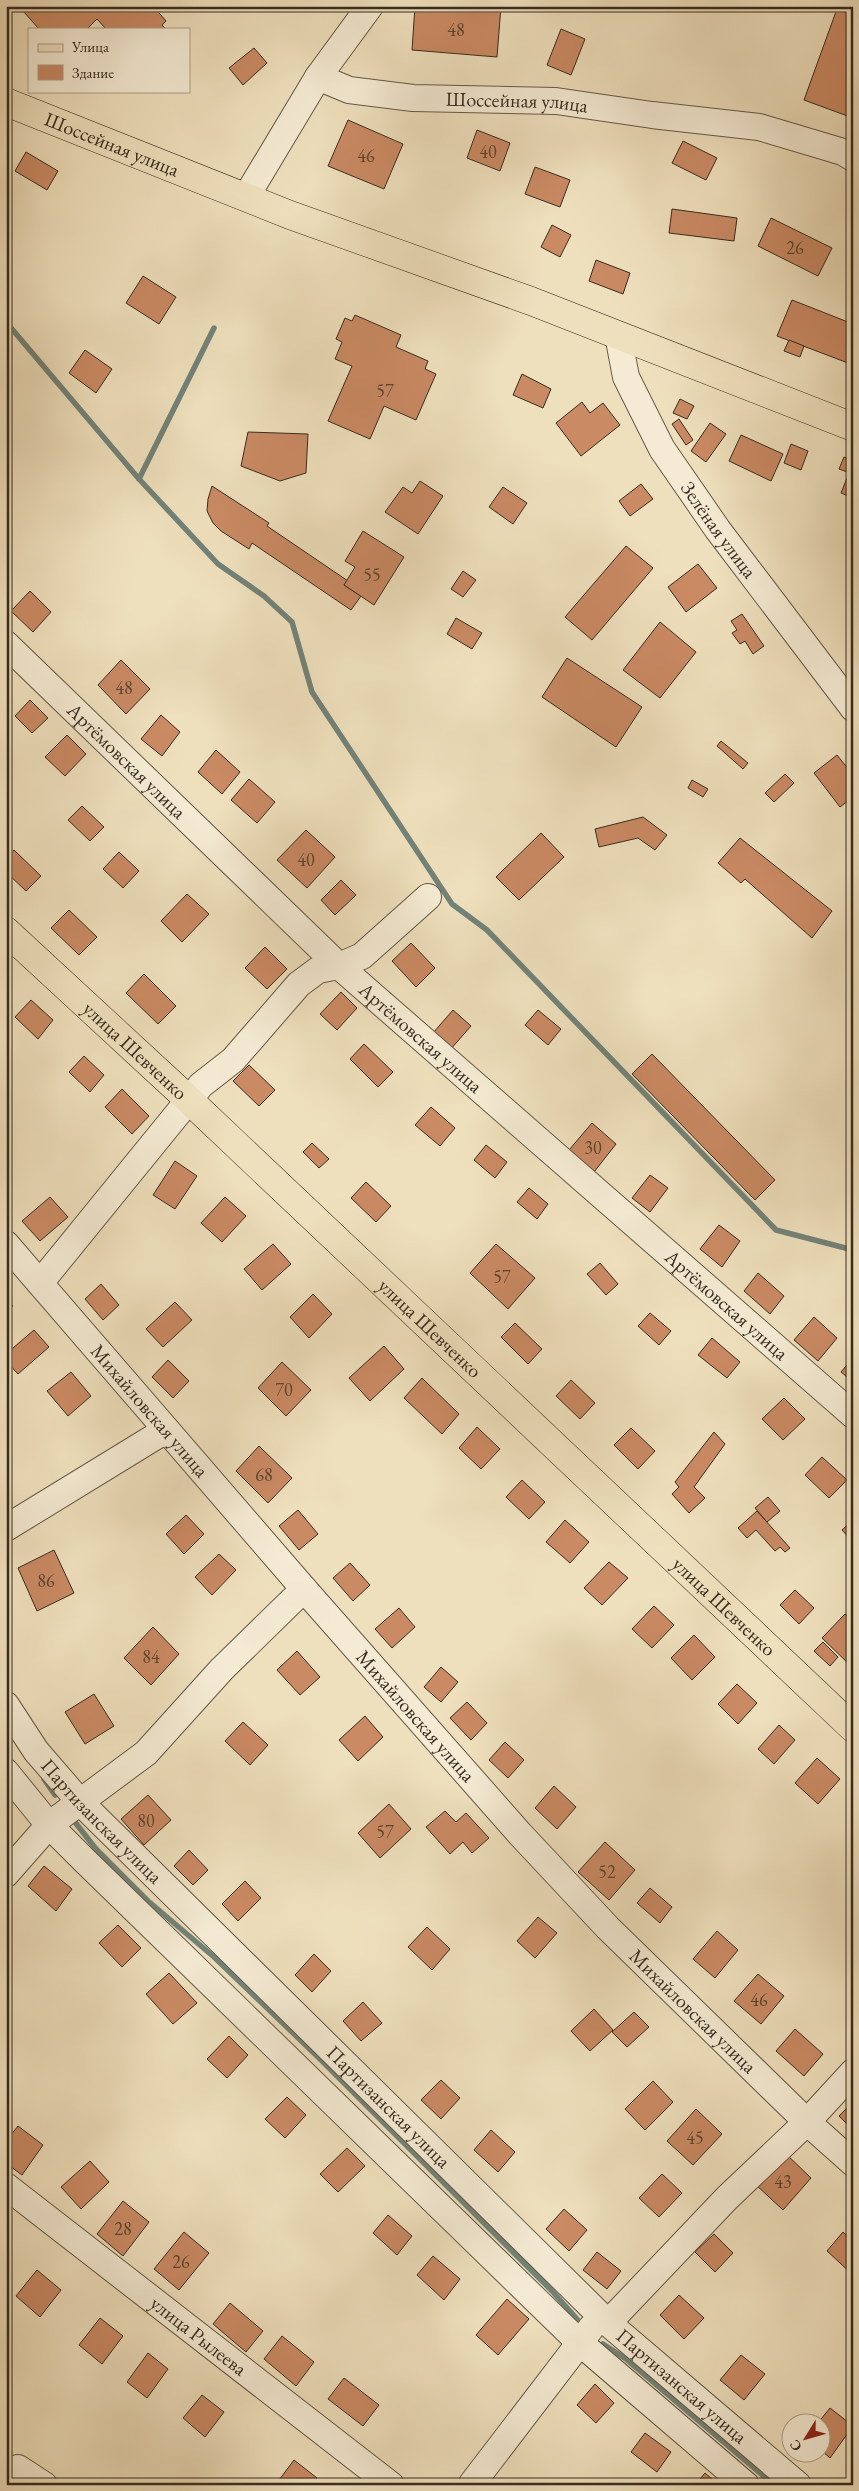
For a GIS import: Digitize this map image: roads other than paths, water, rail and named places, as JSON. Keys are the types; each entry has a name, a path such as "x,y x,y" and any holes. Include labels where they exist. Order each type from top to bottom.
{"main road":[{"name":"Шоссейная улица","path":"6,102 246,197 618,335 853,427"},
{"name":"улица Шевченко","path":"6,931 189,1100 853,1728"}],"street":[{"path":"246,197 318,77 370,6"},
{"name":"Шоссейная улица","path":"318,77 349,90 413,98 556,101 652,115 759,127 843,152 853,158"},
{"name":"Зелёная улица","path":"618,335 626,377 662,449 718,530 853,708"},
{"name":"Артёмовская улица","path":"6,644 339,966 853,1415"},
{"path":"40,1283 201,1085 233,1060 299,984 318,970 339,966 362,956 428,897"},
{"name":"Михайловская улица","path":"6,1244 304,1589 514,1827 608,1928 807,2122 853,2163"},
{"path":"6,1528 166,1430"},
{"path":"6,1874 49,1825 146,1753 222,1669 304,1589"},
{"name":"Партизанская улица","path":"6,1704 36,1751 80,1802 605,2320 798,2485"},
{"name":"Партизанская улица","path":"6,1772 49,1825 578,2342 746,2485"},
{"path":"471,2485 578,2342 605,2320 727,2198 807,2122 853,2072"},
{"name":"улица Рылеева","path":"6,2186 391,2485"},
{"path":"18,2468 44,2485"}],"waterway":[{"path":"6,322 139,479 218,564 264,596 292,622 312,692 452,904 487,930 776,1230 853,1250"},
{"path":"139,479 214,328"},
{"path":"44,1779 55,1795"},
{"path":"71,1817 96,1849 148,1901 214,1957 317,2056 552,2291 577,2319"},
{"path":"603,2344 626,2359 774,2485"}]}
